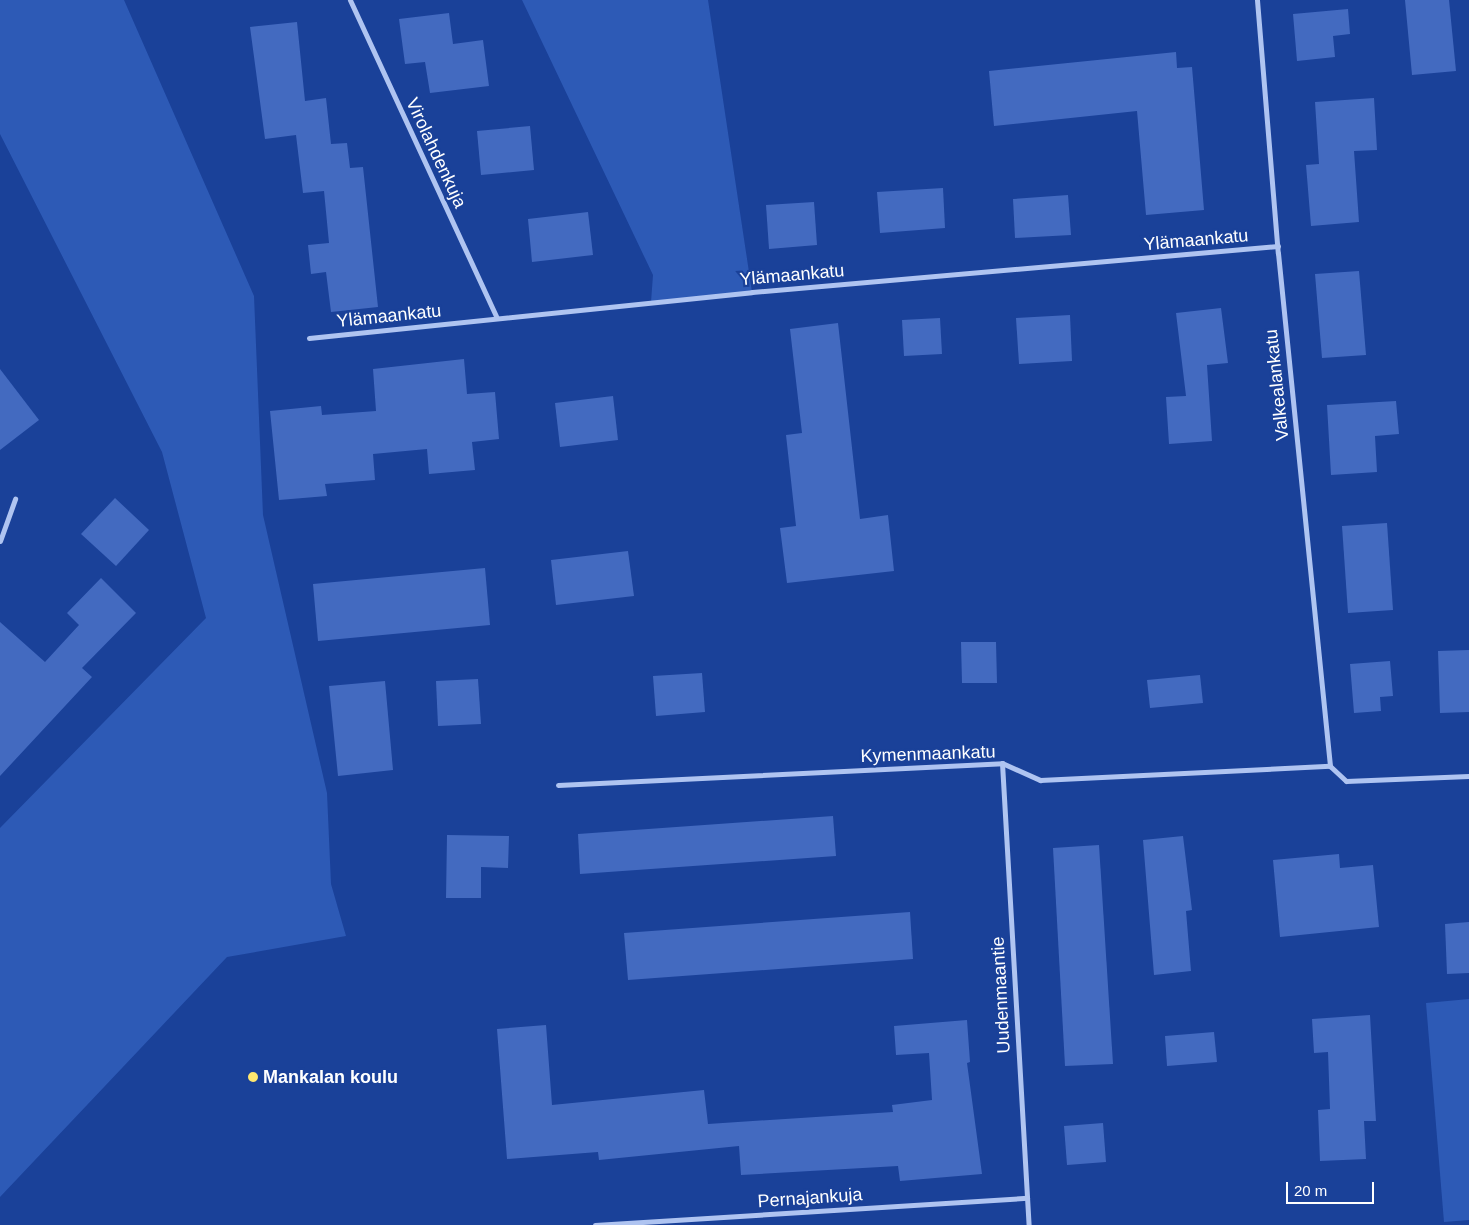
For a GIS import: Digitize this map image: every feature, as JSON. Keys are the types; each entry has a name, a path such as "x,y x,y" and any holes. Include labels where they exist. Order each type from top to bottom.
{"street":[{"name":"Virolahdenkuja","path":"350,0 497,318"},
{"name":"Valkealankatu","path":"1257,0 1278,246 1330,766"},
{"name":"Ylämaankatu","path":"309,338 497,318 1278,246"},
{"path":"0,541 15,499"},
{"name":"Kymenmaankatu","path":"558,785 1002,763 1040,780 1330,766"},
{"name":"Uudenmaantie","path":"1002,763 1029,1225"},
{"path":"1330,766 1346,781 1469,776"},
{"name":"Pernajankuja","path":"595,1225 1027,1198"}],"shaded area":[{"path":"0,0 124,0 254,296 263,515 327,793 331,884 346,936 227,957 0,1197 0,828 206,618 162,452 0,134"},
{"path":"522,0 708,0 752,292 651,302 653,275"},
{"path":"1469,999 1469,1220 1444,1222 1426,1003"}],"building":[{"path":"1405,0 1449,0 1456,71 1412,75"},
{"path":"1348,9 1350,34 1333,36 1335,57 1297,61 1293,14"},
{"path":"449,13 453,44 483,40 489,86 430,93 425,62 405,64 399,19"},
{"path":"297,22 305,101 326,98 331,144 347,143 350,168 363,167 378,307 331,312 326,272 311,274 308,245 329,243 324,191 303,193 296,135 265,139 250,27"},
{"path":"1176,52 1177,68 1192,67 1204,210 1146,215 1137,111 994,126 989,71"},
{"path":"1374,98 1377,150 1354,151 1359,222 1311,226 1306,165 1319,164 1315,102"},
{"path":"530,126 534,170 481,175 477,131"},
{"path":"943,188 945,228 880,233 877,192"},
{"path":"1068,195 1071,235 1015,238 1013,199"},
{"path":"814,202 817,245 769,249 766,205"},
{"path":"588,212 593,255 532,262 528,219"},
{"path":"1359,271 1366,355 1322,358 1315,274"},
{"path":"1221,308 1228,363 1207,365 1212,441 1169,444 1166,397 1186,396 1176,313"},
{"path":"1070,315 1072,361 1019,364 1016,318"},
{"path":"940,318 942,354 904,356 902,320"},
{"path":"838,323 860,519 888,515 894,571 787,583 780,528 796,526 786,435 802,433 790,329"},
{"path":"464,359 467,394 495,392 499,439 472,442 475,470 429,474 427,449 373,454 375,480 325,484 327,496 279,500 270,411 321,406 322,415 376,411 373,369"},
{"path":"0,369 39,420 0,450"},
{"path":"613,396 618,440 560,447 555,403"},
{"path":"1396,401 1399,434 1375,436 1377,472 1331,475 1327,405"},
{"path":"115,498 149,530 116,566 81,534"},
{"path":"1387,523 1393,610 1348,613 1342,526"},
{"path":"628,551 634,596 556,605 551,560"},
{"path":"485,568 490,625 318,641 313,584"},
{"path":"101,578 136,613 82,668 92,677 0,776 0,622 45,662 79,625 67,613"},
{"path":"961,642 996,642 997,683 962,683"},
{"path":"1469,650 1469,712 1440,713 1438,651"},
{"path":"1390,661 1393,696 1380,697 1381,711 1354,713 1350,664"},
{"path":"702,673 705,712 656,716 653,676"},
{"path":"1200,675 1203,703 1150,708 1147,680"},
{"path":"478,679 481,724 438,726 436,681"},
{"path":"385,681 393,770 338,776 329,686"},
{"path":"833,816 836,856 580,874 578,834"},
{"path":"447,835 509,836 508,868 481,867 481,898 446,898"},
{"path":"1183,836 1192,910 1186,911 1191,971 1154,975 1143,840"},
{"path":"1099,845 1113,1064 1065,1066 1053,848"},
{"path":"1339,854 1340,868 1373,865 1379,927 1280,937 1273,860"},
{"path":"910,912 913,959 628,980 624,933"},
{"path":"1469,922 1469,973 1447,974 1445,924"},
{"path":"1370,1015 1376,1121 1364,1121 1366,1159 1320,1161 1318,1110 1330,1109 1328,1052 1314,1053 1312,1019"},
{"path":"967,1020 970,1062 967,1063 982,1174 900,1181 898,1166 741,1175 739,1146 599,1160 598,1152 507,1159 497,1029 546,1025 552,1105 704,1090 708,1124 893,1112 892,1105 932,1100 929,1053 896,1055 894,1026"},
{"path":"1214,1032 1217,1062 1167,1066 1165,1036"},
{"path":"1103,1123 1106,1162 1067,1165 1064,1126"}],"place":[{"name":"Mankalan koulu","path":"253,1077"}]}
